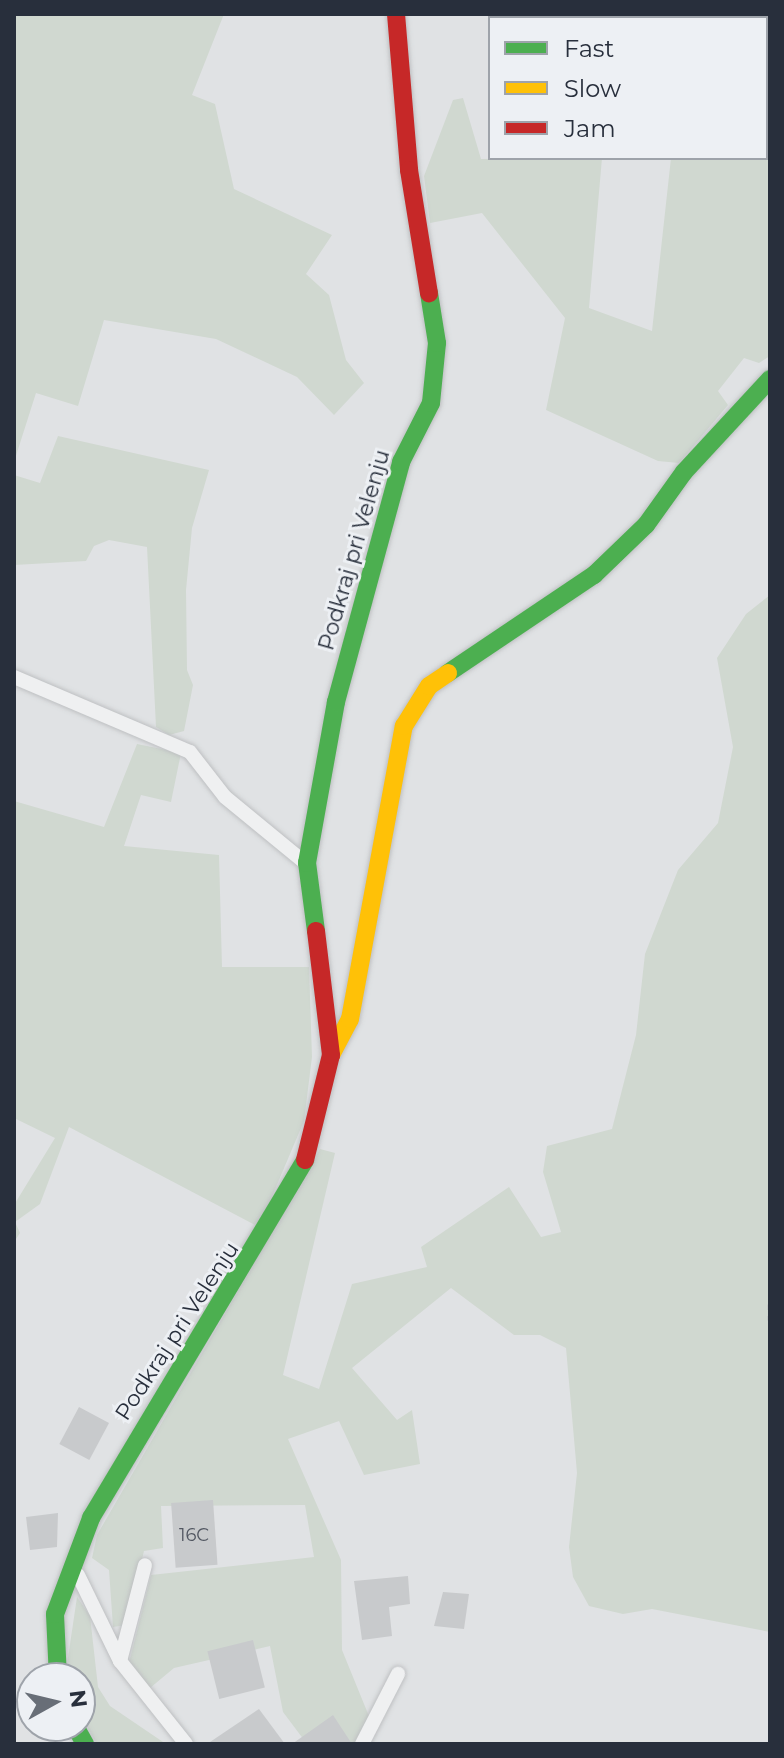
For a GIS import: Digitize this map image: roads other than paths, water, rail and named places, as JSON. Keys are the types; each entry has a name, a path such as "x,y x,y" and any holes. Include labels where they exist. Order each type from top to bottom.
{"street":[{"name":"Podkraj pri Velenju","path":"331,1055 307,863 336,702 401,462 431,403 437,343 409,170 396,14"},
{"name":"Podkraj pri Velenju","path":"57,1662 55,1614 91,1518 177,1366 302,1173 331,1055 350,1019 404,726 429,686 594,575 646,525 684,472 770,379"}],"lane":[{"path":"14,677 190,752 225,797 307,863"},
{"path":"72,1564 120,1661 186,1744"},
{"path":"120,1661 145,1565"},
{"path":"362,1744 398,1674"}]}
